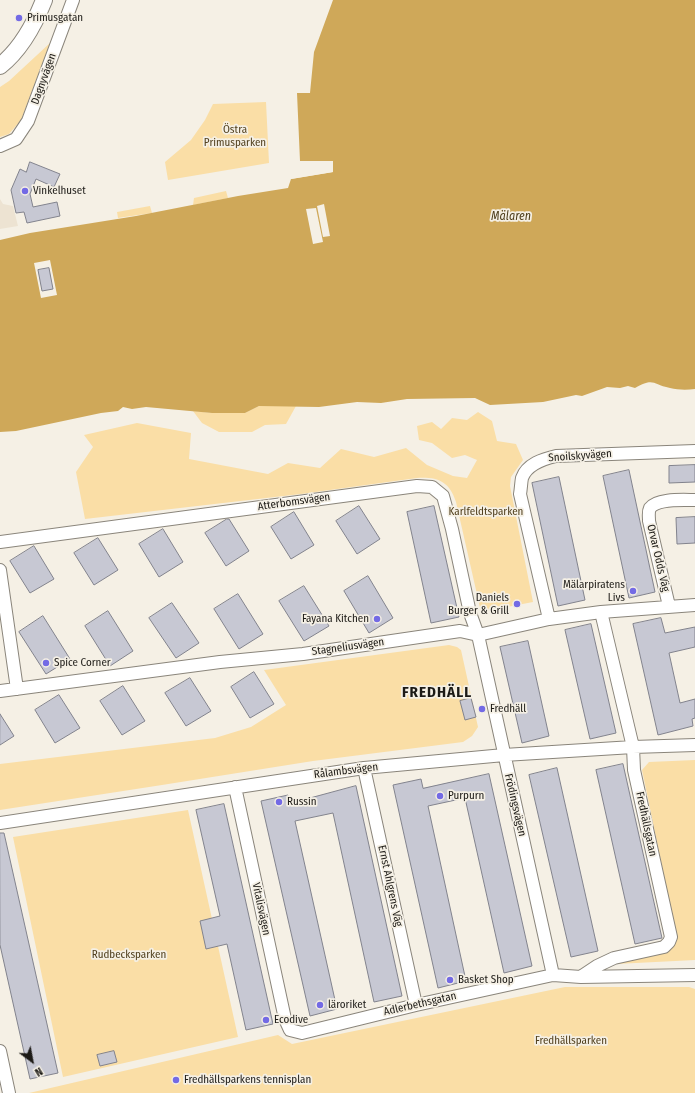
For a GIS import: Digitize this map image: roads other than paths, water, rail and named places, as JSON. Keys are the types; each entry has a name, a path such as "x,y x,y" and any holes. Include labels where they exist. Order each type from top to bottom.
{"street":[{"path":"0,66 7,61 19,45 30,28 44,0"},
{"name":"Dagnyvägen","path":"0,146 16,139 28,121 73,0"},
{"name":"Snoilskyvägen","path":"549,619 520,494 522,477 532,466 543,459 556,456 695,451"},
{"name":"Atterbomsvägen","path":"0,542 396,488 417,486 432,487 443,496 452,529 470,613 478,634"},
{"name":"Orvar Odds Väg","path":"669,606 649,521 649,512 651,507 656,503 663,501 695,500"},
{"path":"0,570 17,689"},
{"name":"Stagneliusvägen","path":"0,691 220,662 303,654 460,631 478,634 549,619 601,612 695,605"},
{"name":"Fredhällsgatan","path":"581,977 597,966 614,958 664,947 669,942 671,937 634,770 633,747 601,612"},
{"name":"Frödingsvägen","path":"478,634 553,975"},
{"name":"Rålambsvägen","path":"0,823 364,768 504,755 633,747 695,745"},
{"name":"Ernst Ahlgrens Väg","path":"364,768 416,1005"},
{"name":"Vitalisvägen","path":"235,787 286,1019 290,1030"},
{"name":"Adlerbethsgatan","path":"290,1030 302,1032 553,975 581,977 695,975"},
{"path":"0,1051 9,1093"}],"water":[{"name":"Mälaren","path":"333,0 695,0 695,389 676,389 650,382 635,388 628,386 620,388 607,387 582,396 576,395 543,402 490,405 475,398 407,399 381,403 357,402 319,407 259,406 245,413 212,413 146,407 132,409 123,407 118,411 101,413 16,431 0,432 0,240 30,233 136,216 288,188 291,179 333,172 333,161 300,161 297,93 310,93 314,52"}],"place":[{"name":"Primusgatan","path":"19,18"},
{"name":"Vinkelhuset","path":"25,191"},
{"name":"Mälarpiratens Livs","path":"633,591"},
{"name":"Daniels Burger & Grill","path":"517,604"},
{"name":"Fayana Kitchen","path":"377,619"},
{"name":"Spice Corner","path":"46,663"},
{"name":"Fredhäll","path":"482,709"},
{"name":"Purpurn","path":"440,796"},
{"name":"Russin","path":"279,802"},
{"name":"Basket Shop","path":"450,980"},
{"name":"läroriket","path":"320,1005"},
{"name":"Ecodive","path":"266,1020"},
{"name":"Fredhällsparkens tennisplan","path":"176,1080"}],"district":[{"name":"FREDHÄLL","path":"437,693"}],"park label":[{"name":"Östra Primusparken","path":"235,136"},
{"name":"Karlfeldtsparken","path":"486,512"},
{"name":"Rudbecksparken","path":"129,955"},
{"name":"Fredhällsparken","path":"571,1041"}]}
